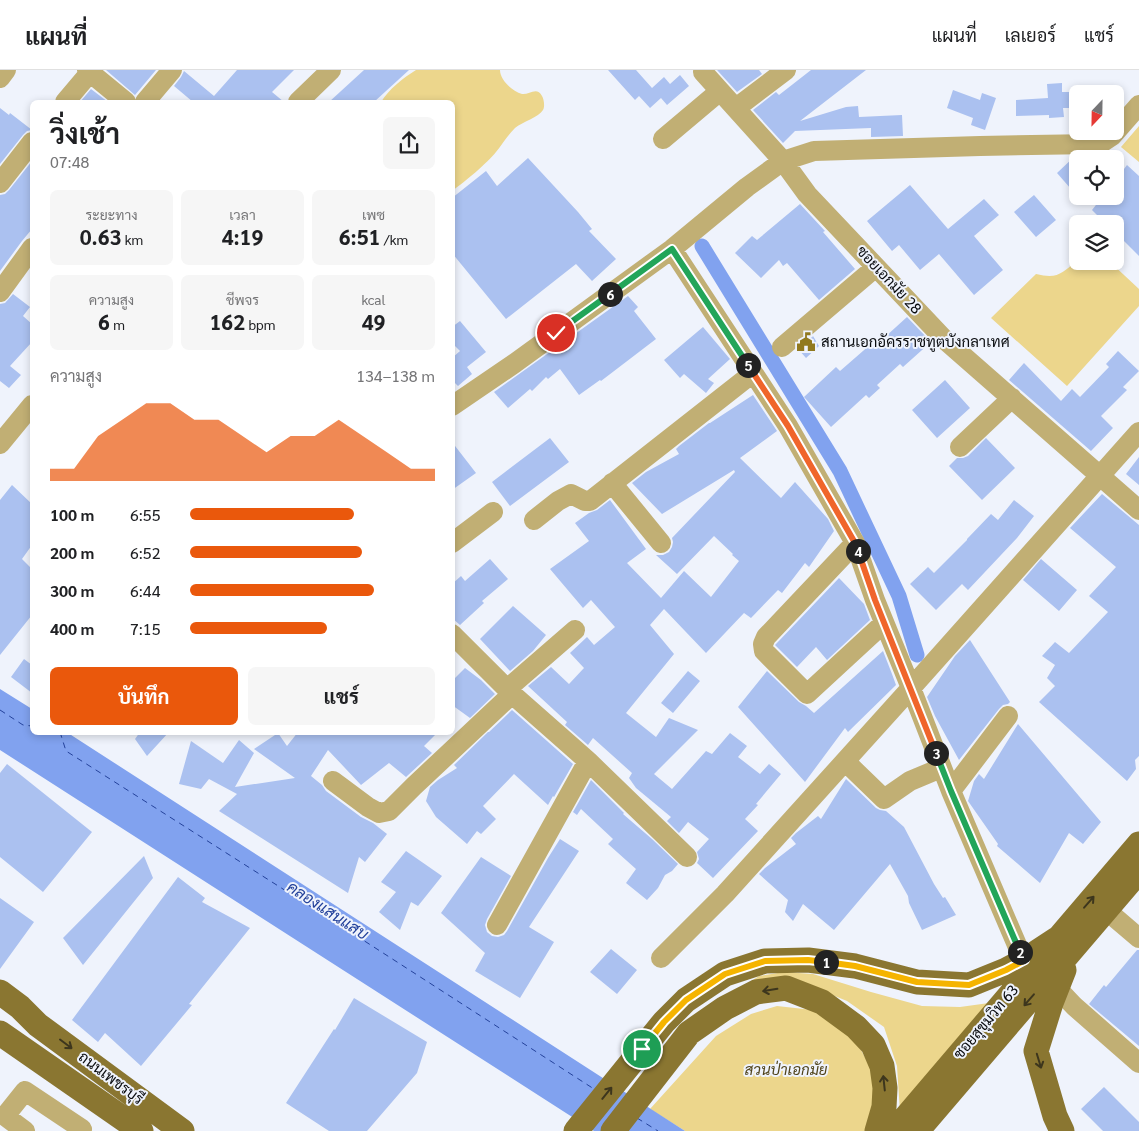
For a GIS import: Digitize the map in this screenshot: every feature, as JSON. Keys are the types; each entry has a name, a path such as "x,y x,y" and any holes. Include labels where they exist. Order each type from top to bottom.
{"main road":[{"name":"ซอยสุขุมวิท 63","path":"917,1131 1065,944 1139,844"},
{"name":"ซอยสุขุมวิท 63","path":"891,1131 901,1123 1065,944 1106,910 1139,871"},
{"path":"576,1131 664,1022 686,1000 725,974 765,961 808,960 855,966 917,982 969,985 1065,944"},
{"path":"1062,1131 1055,1116 1036,1051 1057,988 1065,944"},
{"path":"613,1131 689,1033 725,1008 756,992 786,988 822,1002 856,1027 873,1045 882,1066 885,1088 884,1107 877,1131"},
{"name":"ถนนเพชรบุรี","path":"0,992 20,1007 38,1025 182,1131"},
{"name":"ถนนเพชรบุรี","path":"0,1006 38,1025"},
{"name":"ถนนเพชรบุรี","path":"0,1033 142,1131"}],"street":[{"path":"0,78 6,70"},
{"path":"146,100 172,70"},
{"path":"300,100 332,70"},
{"path":"736,108 786,70"},
{"path":"67,100 90,71 124,100"},
{"name":"ซอยเอกมัย 28","path":"703,72 783,161 807,194 946,340 1139,510"},
{"path":"663,140 720,91"},
{"path":"455,404 515,363 672,249 747,187 783,161 814,151 1094,144 1103,142 1112,136 1139,105"},
{"path":"0,183 30,145"},
{"path":"672,249 788,426 855,543 884,623 951,791 1025,960"},
{"path":"0,292 30,251"},
{"path":"782,347 876,266"},
{"path":"534,520 558,501 571,494 587,502 753,373"},
{"path":"960,447 1012,398"},
{"path":"0,444 30,407"},
{"path":"661,958 725,894 1139,432"},
{"path":"612,483 661,543"},
{"path":"455,540 494,512"},
{"path":"855,543 766,637 763,644 764,651 807,694 884,623"},
{"path":"333,781 379,813 389,811 509,692 575,630"},
{"path":"455,637 509,692 588,761 687,857"},
{"path":"951,791 1008,716"},
{"path":"497,925 588,761"},
{"path":"852,768 884,799 910,781 942,768"},
{"path":"1106,910 1139,938"},
{"path":"1057,988 1074,1006 1139,1063"},
{"path":"25,1131 4,1116 25,1091 81,1130 104,1105"}],"green space":[{"path":"416,70 500,70 504,81 514,90 522,94 535,91 540,93 544,109 538,115 515,128 496,152 455,188 455,100 383,100"},
{"path":"1139,126 1139,162 1121,147"},
{"path":"1069,267 1069,270 1119,270 1139,289 1139,306 1067,386 991,318 1036,274 1049,276 1059,274"},
{"path":"784,972 813,974 922,1006 960,1007 989,1003 900,1112 897,1066 884,1027 847,1001 810,986 721,1001 759,976"},
{"name":"สวนป่าเอกมัย","path":"777,1006 813,1010 846,1032 860,1048 870,1067 875,1095 866,1131 685,1131 650,1109 716,1036 751,1014"}],"water":[{"name":"คลองแสนแสบ","path":"0,689 30,708 30,735 71,735 685,1131 594,1131 0,750"}],"building":[{"path":"106,70 156,70 135,95"},
{"path":"237,70 294,70 272,92 282,100 191,100 174,86 184,71 214,96"},
{"path":"364,70 409,70 376,100 331,100"},
{"path":"608,70 636,70 652,88 664,77 670,84 680,75 689,86 667,105 661,98 650,108 639,96 635,100"},
{"path":"717,70 759,70 762,74 737,92"},
{"path":"811,70 866,70 800,121 846,107 858,106 859,117 902,115 903,136 871,137 871,128 795,131 783,143 753,110 776,92 779,95"},
{"path":"1062,83 1062,92 1069,92 1069,108 1063,108 1064,117 1049,118 1049,115 1016,116 1016,100 1048,98 1047,84"},
{"path":"91,89 105,100 82,100"},
{"path":"953,90 980,100 982,93 996,98 985,130 971,125 973,118 947,108"},
{"path":"0,108 9,115 10,113 30,130 23,135 0,164"},
{"path":"528,158 578,212 592,229 589,231 616,259 592,281 576,264 506,319 455,257 455,196 486,171 497,186"},
{"path":"1069,162 1069,187 1057,173"},
{"path":"30,164 30,231 0,271 0,195 5,194"},
{"path":"1127,165 1139,176 1139,256 1124,241 1124,215 1097,215 1092,210 1096,205 1124,205 1124,169"},
{"path":"910,185 948,229 984,199 999,215 974,236 1003,270 974,295 939,254 920,270 899,245 892,251 867,221"},
{"path":"1034,195 1056,220 1036,237 1014,212"},
{"path":"800,204 825,231 823,232 855,269 819,300 787,263 783,266 779,260 761,278 735,253 752,236 757,240"},
{"path":"13,294 30,307 23,316 30,322 30,344 10,366 21,375 9,388 0,381 0,304 5,303"},
{"path":"628,296 638,307 634,311 656,339 601,381 579,395 560,369 548,379 546,377 532,391 530,389 508,408 494,392"},
{"path":"907,317 931,342 903,367 900,364 877,385 880,388 869,398 866,395 831,427 804,397 836,367 840,371 871,344 874,347"},
{"path":"460,321 486,352 467,367 472,374 458,386 455,383 455,355 460,351 455,346 455,325"},
{"path":"703,327 730,359 708,379 714,383 706,393 684,374 680,378 664,360"},
{"path":"813,336 819,346 806,358 798,349"},
{"path":"1118,351 1139,371 1123,387 1127,390 1101,416 1113,428 1091,451 1009,380 1024,363 1061,401 1072,389 1080,397 1109,367 1106,364"},
{"path":"945,380 970,408 937,438 912,410"},
{"path":"753,395 777,431 740,458 781,498 795,482 828,519 834,531 809,567 805,563 782,593 778,590 751,618 744,613 706,653 664,609 650,625 674,654 626,713 656,737 669,718 698,730 654,774 672,789 706,751 712,754 730,733 747,746 738,757 760,774 769,764 781,774 745,819 758,831 713,878 697,863 699,859 697,852 709,839 688,822 679,833 667,821 671,817 636,788 629,778 632,773 593,738 588,745 565,725 567,722 528,686 551,667 569,684 584,668 570,653 587,637 594,645 615,627 591,600 583,608 550,569 589,541 575,523 610,500 646,549 627,563 661,598 684,571 711,597 739,561 714,536 677,574 656,555 663,555 669,552 672,547 672,538 735,472 734,470 662,514 632,483 646,472 679,454 676,449 679,446 709,423"},
{"path":"550,438 569,462 510,506 492,482"},
{"path":"986,438 1015,468 982,500 949,466 957,458 968,456"},
{"path":"455,446 476,473 455,488"},
{"path":"1139,457 1139,485 1126,474"},
{"path":"12,485 30,502 30,548 22,559 30,567 30,618 0,655 0,500"},
{"path":"1102,494 1139,525 1139,756 1135,760 1136,769 1127,781 1039,702 1055,686 1047,678 1055,665 1042,656 1055,642 1069,653 1108,612 1089,596 1116,567 1070,528"},
{"path":"1014,500 1034,516 1017,538 968,590 962,584 936,610 910,584 928,567 934,573 991,514 998,520"},
{"path":"490,559 508,579 482,601 484,603 460,625 455,621 455,581 461,576 465,581"},
{"path":"1041,559 1077,590 1059,611 1023,580"},
{"path":"839,578 864,604 870,620 827,660 816,647 797,667 775,645"},
{"path":"513,606 546,635 533,651 510,671 480,639"},
{"path":"970,640 1010,702 999,709 959,760 927,697 955,656"},
{"path":"883,651 896,685 848,732 845,728 805,782 738,707 767,671 799,702 814,713"},
{"path":"24,659 30,664 30,691 11,677"},
{"path":"465,668 495,694 470,718 455,707 455,678"},
{"path":"688,671 700,681 673,713 661,703"},
{"path":"512,710 573,764 548,805 514,774 483,806 496,819 481,834 477,831 467,844 436,817 426,801 430,787 457,768 454,765"},
{"path":"1018,724 1101,822 1083,844 1069,833 1040,883 997,846 998,844 968,801 974,781 979,774 984,779"},
{"path":"138,735 166,735 147,756 135,739"},
{"path":"275,735 279,735 287,746 296,735 435,735 424,746 432,753 406,777 389,763 361,785 328,750 311,776 326,791 387,834 365,862 359,857 348,893 219,811 237,794 209,779 201,789 179,784 191,741 223,763 239,740 254,753 235,787 295,778 254,749"},
{"path":"7,764 92,832 43,892 0,857 0,773"},
{"path":"846,779 876,808 886,811 904,827 934,884 956,915 922,930 909,903 908,896 890,864 834,930 803,904 793,921 785,912 788,900 759,874 796,844 791,838 796,833 818,816 821,819"},
{"path":"591,780 623,814 678,864 665,875 658,888 647,900 626,883 636,869 608,844 613,839 581,809 577,815 573,812"},
{"path":"560,839 579,851 529,927 554,942 520,998 475,971 485,953 441,913 481,857 511,876 485,925 487,932 492,936 504,935"},
{"path":"406,851 442,876 418,906 411,902 400,930 379,912 396,892 381,882"},
{"path":"144,856 153,878 83,965 63,938"},
{"path":"178,877 205,898 202,902 250,928 189,1004 192,1005 141,1066 105,1033 98,1042 72,1020"},
{"path":"0,898 34,922 0,969"},
{"path":"611,949 637,970 617,994 590,972"},
{"path":"1139,950 1139,1046 1089,1004"},
{"path":"354,998 427,1042 417,1073 367,1131 329,1131 286,1103"},
{"path":"1104,1087 1139,1122 1139,1131 1103,1131 1081,1109"}],"waterway":[{"path":"702,246 840,471 899,596 917,655"}],"ferry route":[{"path":"0,710 23,725 30,726"},
{"path":"61,735 66,751 594,1089"},
{"path":"637,1118 658,1131"}],"place":[{"name":"สถานเอกอัครราชทูตบังกลาเทศ","path":"806,342"}],"route":[{"path":"556,333 672,249 788,426 855,543 875,600 951,791 1025,960 969,985 917,982 855,966 808,960 765,961 725,974 686,1000 664,1022 642,1049"}]}
